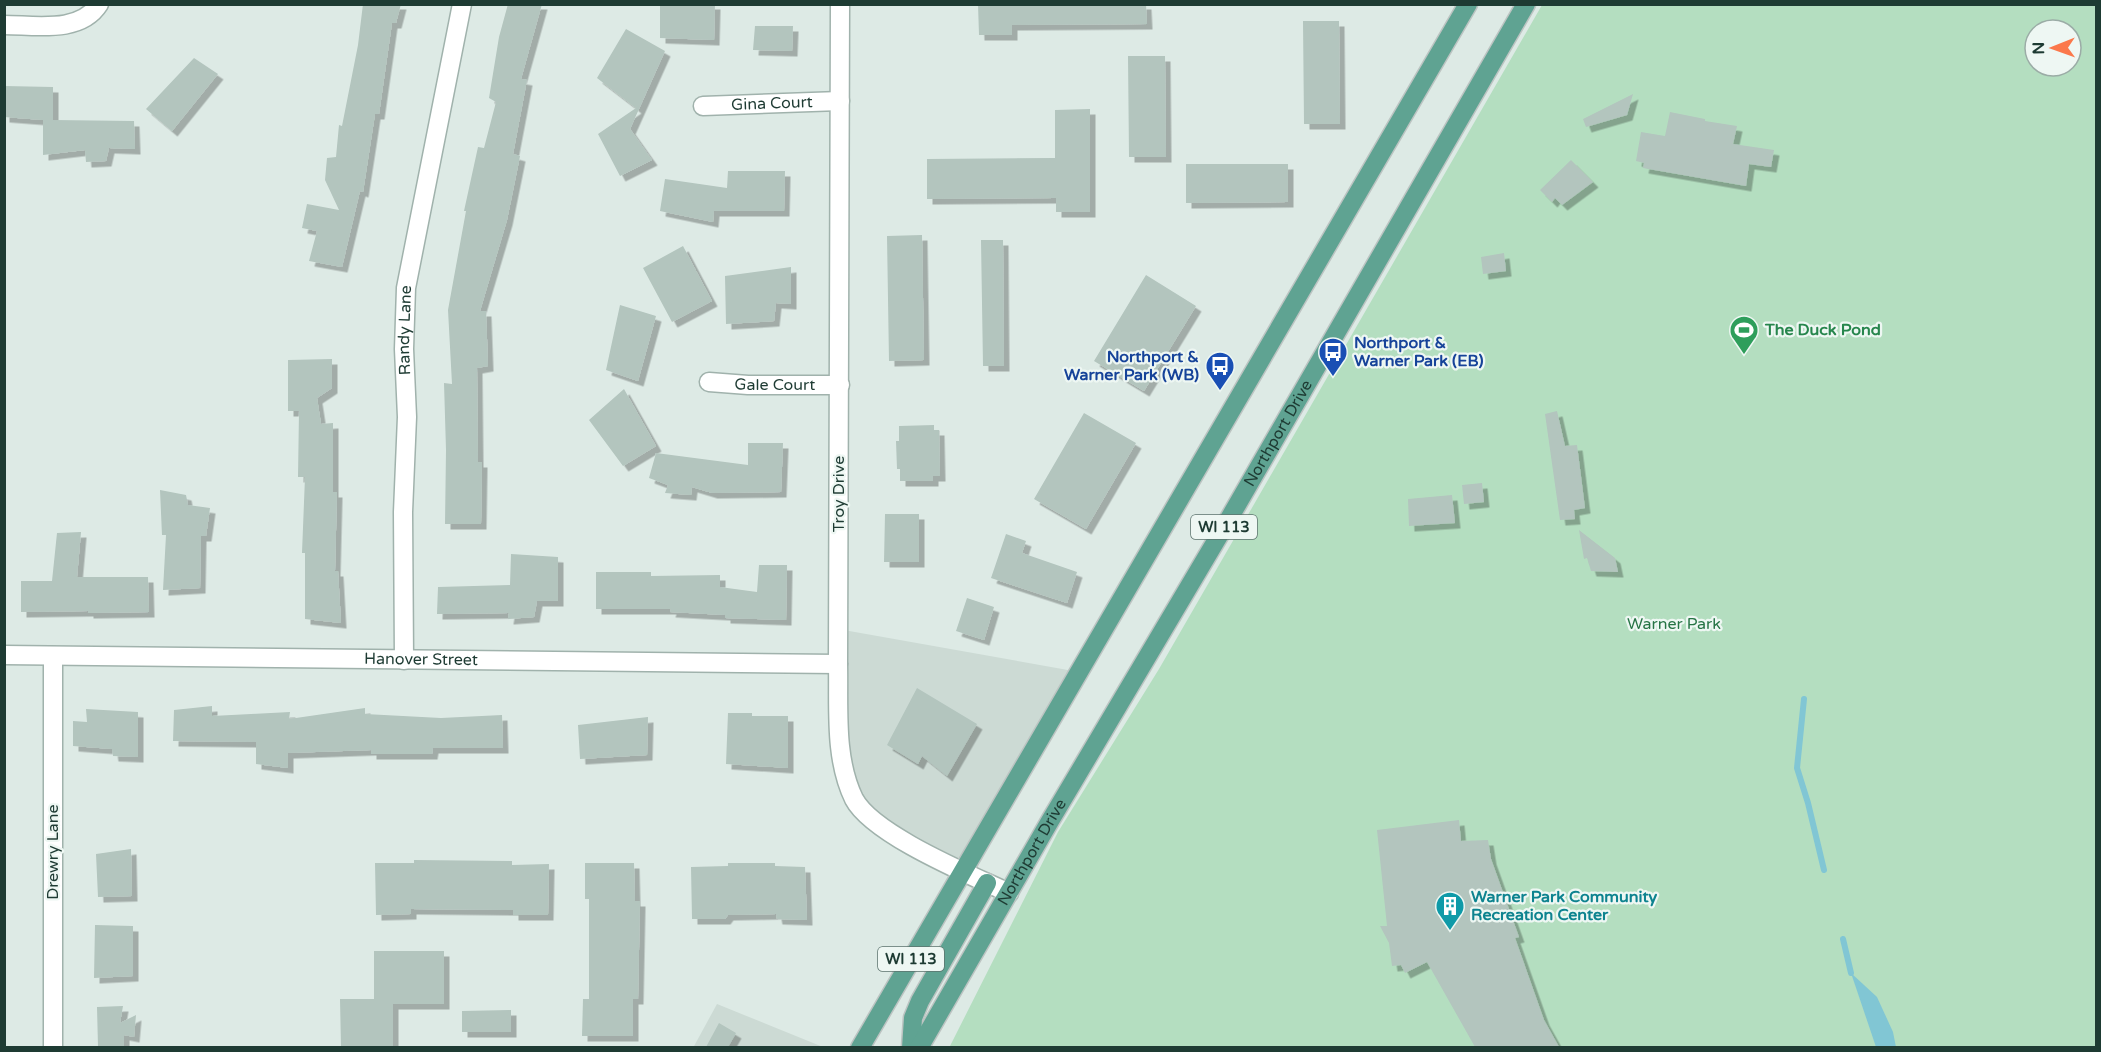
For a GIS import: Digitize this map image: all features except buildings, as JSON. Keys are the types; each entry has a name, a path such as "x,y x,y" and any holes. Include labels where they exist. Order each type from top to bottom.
{"main road":[{"name":"WI 113","path":"860,1047 1468,4"},
{"name":"Northport Drive","path":"919,1047 1526,4"},
{"path":"912,1047 914,1018 920,1001 987,883"}],"street":[{"name":"Randy Lane","path":"404,660 406,288 462,4"},
{"name":"Troy Drive","path":"840,4 838,664 842,763 856,801 886,830 1009,893"},
{"path":"4,25 70,24 84,19 97,7"},
{"name":"Gina Court","path":"703,106 840,101"},
{"name":"Gale Court","path":"709,382 748,385 840,385"},
{"name":"Hanover Street","path":"4,655 838,664"},
{"name":"Drewry Lane","path":"53,656 53,1047"}],"shaded area":[{"path":"838,629 1079,672 963,871 914,846 850,788"},
{"path":"717,1004 823,1047 693,1048"}],"green space":[{"name":"Warner Park","path":"1542,5 2096,5 2096,1047 949,1048 1058,832 1159,669"}],"water":[{"path":"1851,973 1877,997 1893,1032 1896,1047 1876,1047"}],"waterway":[{"path":"1804,699 1797,768 1824,870"},
{"path":"1843,939 1851,973"}],"place":[{"name":"The Duck Pond","path":"1744,356"},
{"name":"Northport & Warner Park (EB)","path":"1333,378"},
{"name":"Northport & Warner Park (WB)","path":"1220,392"},
{"name":"Warner Park Community Recreation Center","path":"1450,932"}]}
